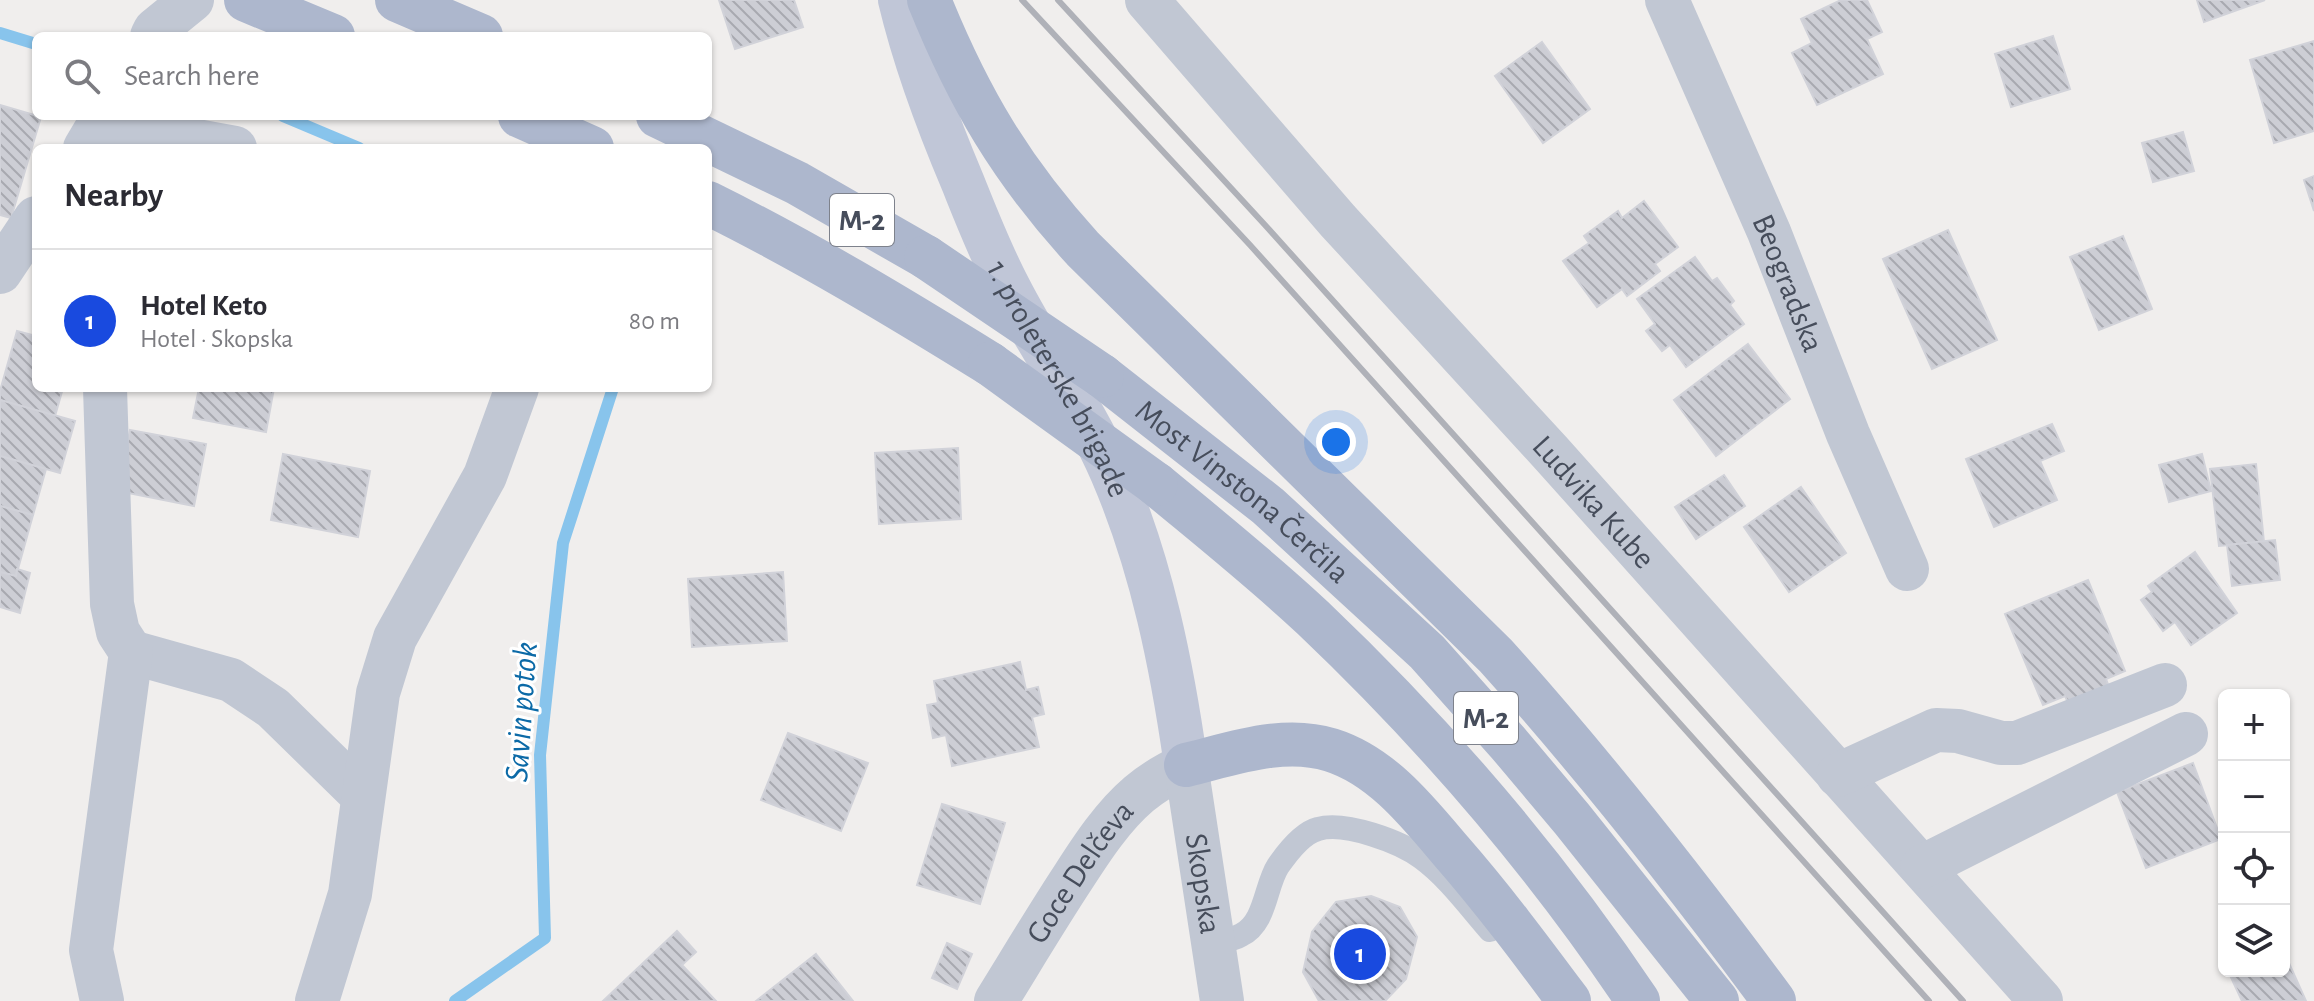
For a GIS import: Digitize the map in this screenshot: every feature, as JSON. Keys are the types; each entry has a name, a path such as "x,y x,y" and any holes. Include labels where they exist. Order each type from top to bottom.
{"main road":[{"path":"246,0 323,32"},
{"path":"397,0 472,32"},
{"name":"1. proleterske brigade","path":"900,0 942,132 992,253 1112,472 1155,601 1176,696 1186,765"},
{"path":"929,0 960,74 986,122 1037,197 1083,249 1496,656 1640,824 1774,1001"},
{"path":"529,120 583,144"},
{"name":"Most Vinstona Čerčila","path":"666,120 797,183 926,257 1102,376 1268,506 1427,652 1572,819 1717,1001"},
{"name":"Most Vinstona Čerčila","path":"712,205 779,239 898,307 990,364 1156,484 1232,547 1312,617 1450,760 1530,853 1594,935 1638,1001"},
{"path":"1186,765 1255,748 1287,744 1329,749 1352,758 1377,774 1417,811 1479,883 1569,1001"}],"street":[{"path":"154,32 192,0"},
{"name":"Ludvika Kube","path":"1147,0 1338,221 1550,452 2041,1001"},
{"name":"Beogradska","path":"1667,0 1769,232 1848,434 1907,569"},
{"path":"88,144 103,120"},
{"path":"113,120 159,142 184,144"},
{"path":"0,272 32,224"},
{"path":"102,1001 91,950 131,652 118,632 112,604 105,392"},
{"path":"317,1001 350,894 378,693 395,638 485,476 516,392"},
{"path":"131,652 231,680 273,708 363,796"},
{"path":"1838,775 1936,730 1958,731 2001,743 2017,743 2165,685"},
{"path":"1922,867 2186,734"},
{"name":"Skopska","path":"1186,765 1222,1001"},
{"name":"Goce Delčeva","path":"996,1001 1054,906 1116,818 1137,795 1165,775 1186,765"}],"lane":[{"path":"1212,943 1243,935 1255,923 1276,869 1293,845 1318,829 1353,829 1385,839 1422,858 1445,879 1524,969 1542,964"}],"building":[{"path":"719,0 794,0 803,27 735,49"},
{"path":"1841,0 1867,0 1882,32 1867,39 1883,74 1817,105 1792,53 1812,43 1801,19"},
{"path":"2197,0 2265,0 2204,22"},
{"path":"2053,36 2070,89 2011,107 1995,54"},
{"path":"2314,41 2314,131 2274,143 2250,60"},
{"path":"1542,42 1590,109 1543,143 1495,76"},
{"path":"0,105 32,114 32,120 40,120 11,218 0,215"},
{"path":"2183,132 2194,171 2153,182 2142,143"},
{"path":"2314,176 2314,211 2304,180"},
{"path":"1644,201 1678,247 1655,264 1660,271 1627,296 1622,289 1597,307 1563,261 1589,243 1584,236 1618,211 1622,218"},
{"path":"1948,230 1997,340 1932,369 1883,259"},
{"path":"2123,236 2152,309 2099,330 2070,257"},
{"path":"1695,257 1712,281 1717,278 1734,301 1730,305 1744,324 1686,367 1670,345 1662,351 1646,331 1655,324 1637,299"},
{"path":"17,331 32,335 32,392 62,392 55,416 0,400"},
{"path":"1748,344 1790,399 1716,456 1674,400"},
{"path":"198,392 273,392 266,432 193,418"},
{"path":"0,400 75,421 60,473 0,456"},
{"path":"2052,424 2064,451 2040,461 2057,500 1994,527 1966,459"},
{"path":"130,430 206,444 194,506 118,491"},
{"path":"958,448 961,519 879,524 875,453"},
{"path":"283,454 370,471 358,537 271,520"},
{"path":"2202,454 2211,491 2169,502 2159,465"},
{"path":"0,456 46,469 33,515 0,506"},
{"path":"2256,464 2264,542 2219,546 2210,469"},
{"path":"1724,475 1745,506 1696,539 1675,507"},
{"path":"1801,487 1846,553 1789,592 1744,527"},
{"path":"0,506 33,515 16,576 0,572"},
{"path":"2275,540 2280,580 2232,586 2227,545"},
{"path":"2195,552 2237,613 2191,645 2175,622 2163,631 2141,600 2152,592 2148,586"},
{"path":"17,569 30,573 20,613 0,607 0,572 16,576"},
{"path":"783,572 787,641 692,647 688,579"},
{"path":"2088,580 2125,671 2106,679 2112,695 2072,711 2065,696 2043,705 2005,614"},
{"path":"1020,662 1026,690 1038,687 1044,714 1032,717 1039,747 952,766 946,735 933,738 927,705 938,703 934,681"},
{"path":"788,733 868,763 841,831 761,800"},
{"path":"2193,763 2218,831 2218,840 2146,868 2117,792"},
{"path":"942,804 1005,823 980,904 917,885"},
{"path":"1371,896 1400,907 1417,937 1406,979 1385,1001 1319,1001 1303,972 1312,932 1336,902"},
{"path":"677,931 696,952 682,965 716,1001 603,1001"},
{"path":"947,943 972,954 957,989 932,978"},
{"path":"816,954 853,1001 756,1001"},
{"path":"2290,965 2306,1001 2242,1001 2231,977 2290,977"}],"waterway":[{"name":"Savin potok","path":"0,33 32,43"},
{"name":"Savin potok","path":"292,120 350,144"},
{"name":"Savin potok","path":"455,1001 545,938 540,755 563,543 612,392"}],"railway":[{"path":"1022,0 1250,245 1929,1001"},
{"path":"1058,0 1265,225 1963,1001"}],"place":[{"name":"Hotel Keto","path":"1360,954"}]}
